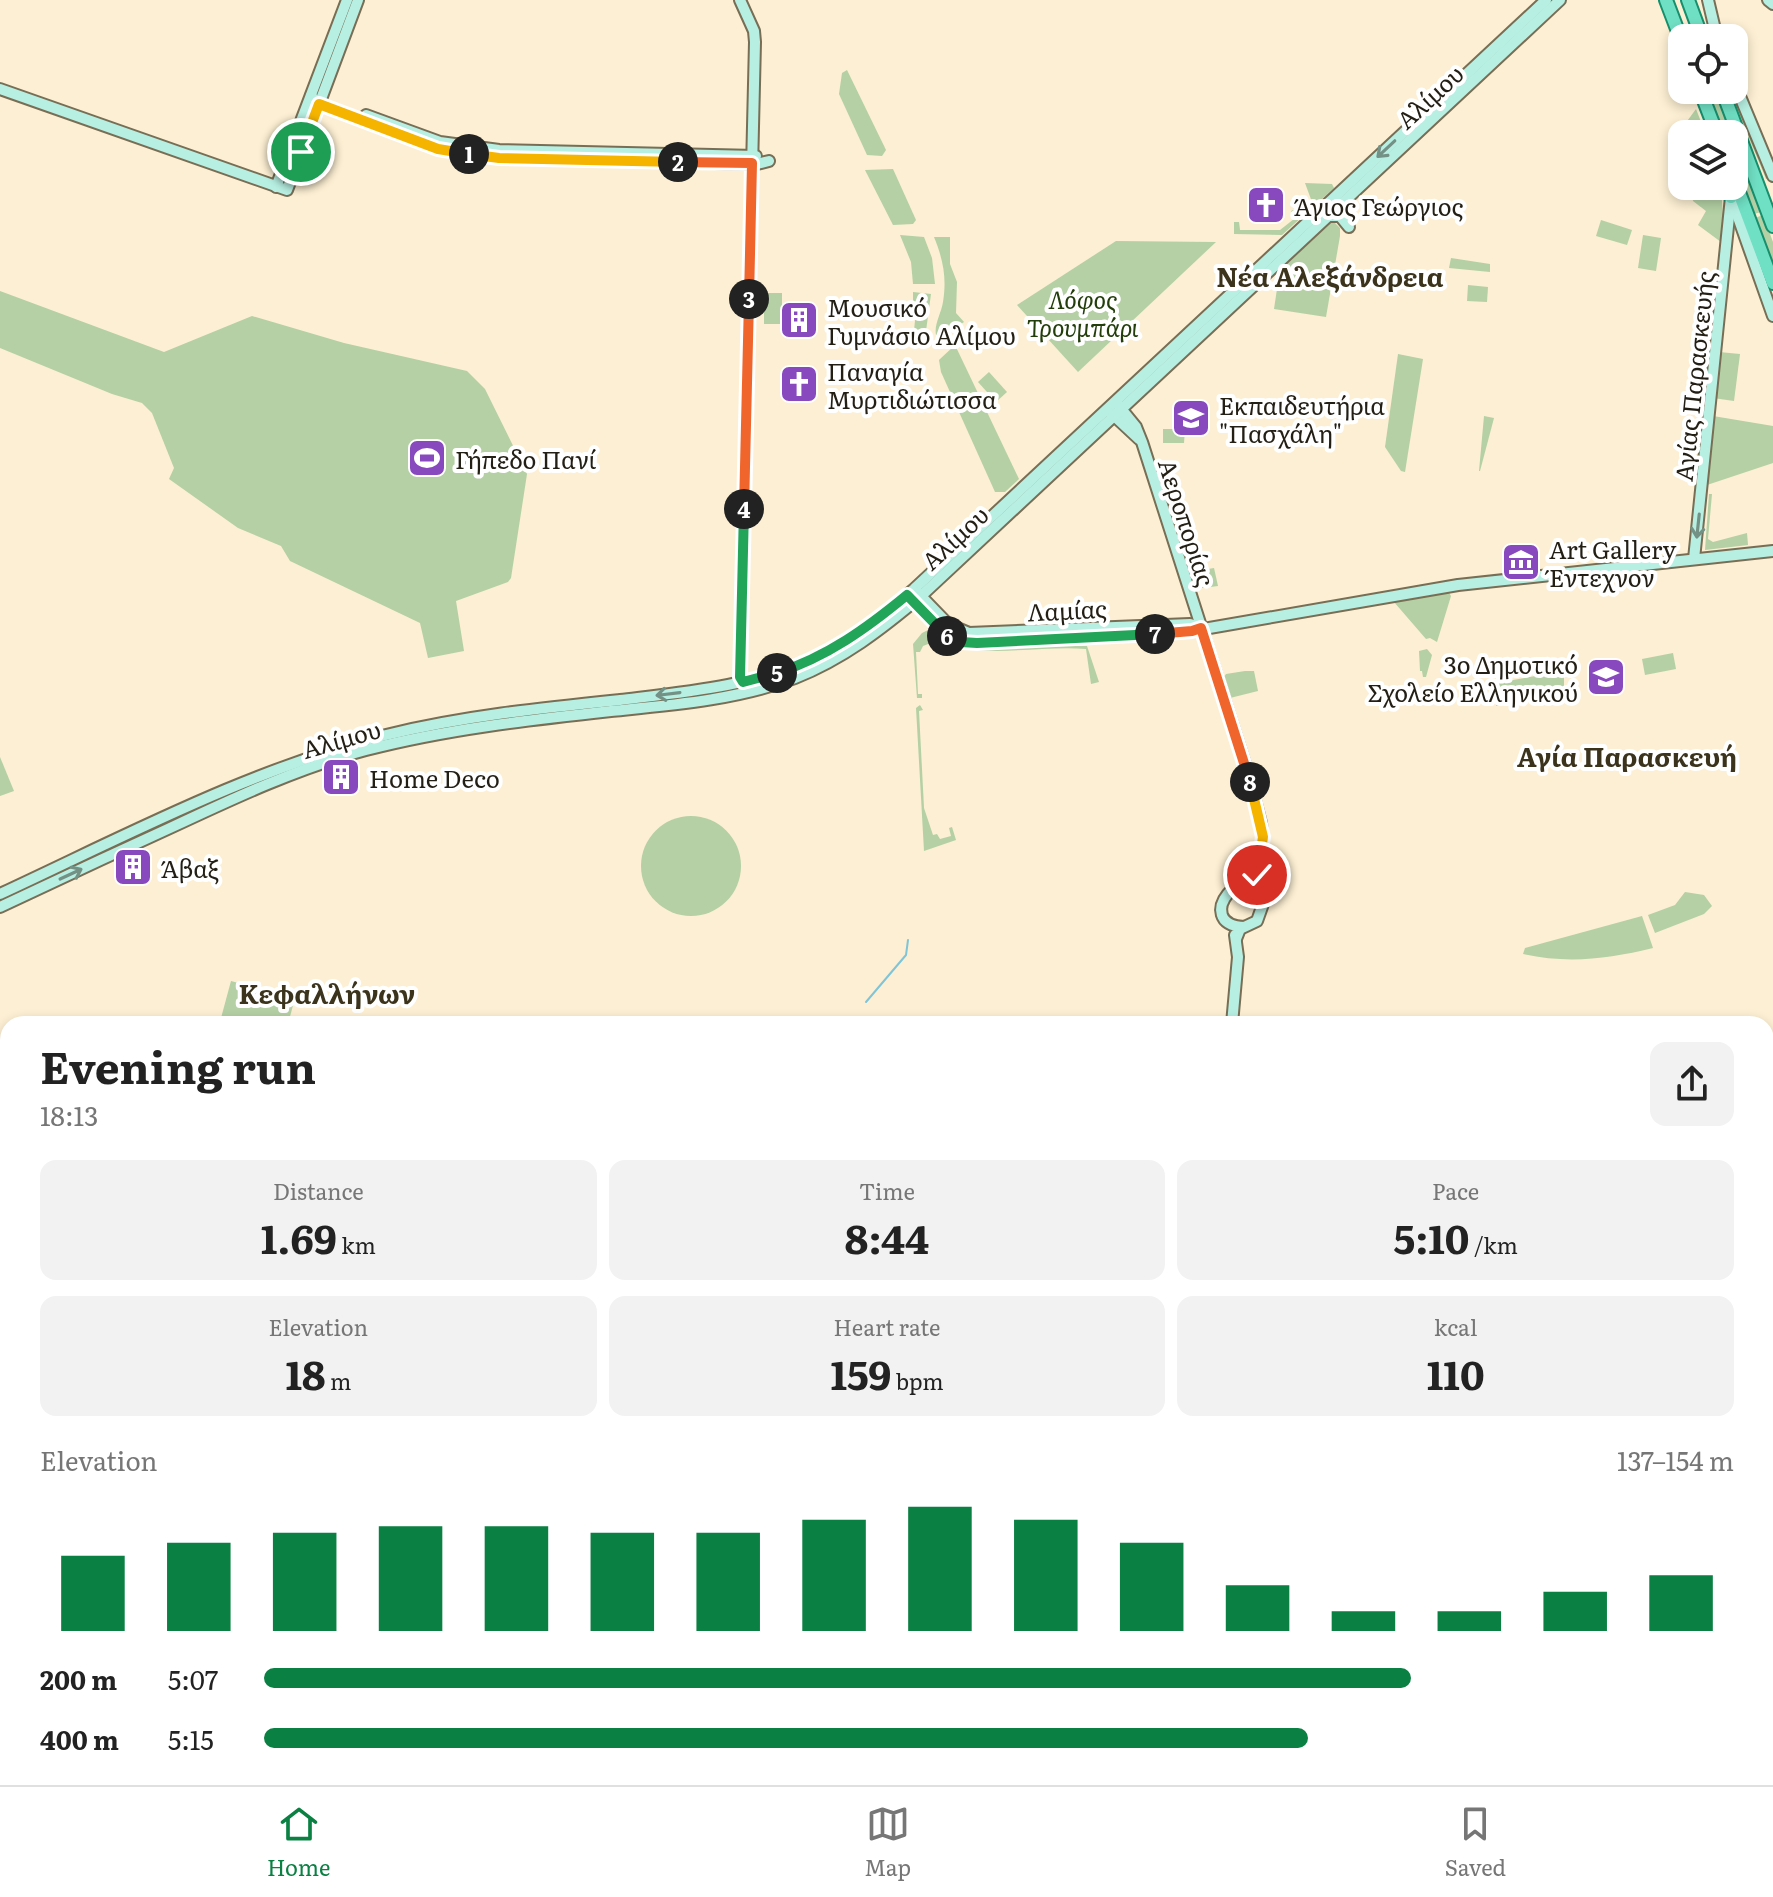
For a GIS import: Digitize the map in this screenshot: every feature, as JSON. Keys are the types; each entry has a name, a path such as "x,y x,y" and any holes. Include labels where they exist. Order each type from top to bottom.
{"main road":[{"path":"317,100 347,0"},
{"path":"282,186 358,0"},
{"path":"740,0 754,31 755,160"},
{"path":"743,682 740,663 761,50 757,24 746,0"},
{"name":"Αλίμου","path":"0,907 259,787 364,751 419,737 474,728 676,705 755,689 794,678 861,643 1546,0"},
{"name":"Αλίμου","path":"0,894 247,782 347,746 465,719 695,691 743,682 781,672 818,657 938,580 1098,430 1113,408 1139,392 1560,0"},
{"path":"1666,0 1675,24"},
{"path":"1688,0 1697,24"},
{"path":"1708,0 1714,24"},
{"path":"1768,0 1773,4"},
{"path":"0,83 282,186"},
{"path":"0,89 282,186"},
{"path":"317,100 460,146 755,160"},
{"path":"1727,104 1773,225"},
{"path":"1743,104 1773,176"},
{"name":"Αγίας Παρασκευής","path":"1694,559 1728,200"},
{"path":"1732,200 1773,316"},
{"path":"1742,200 1773,283"},
{"path":"1328,218 1340,216 1349,227"},
{"path":"1098,430 1110,425 1131,427 1139,392"},
{"name":"Αεροπορίας","path":"1113,408 1142,442 1248,773 1263,843 1256,891"},
{"name":"Λαμίας","path":"914,595 947,636 966,642 1169,633 1458,585 1773,551"},
{"path":"938,580 934,599 939,616"},
{"path":"914,595 939,616"},
{"name":"Λαμίας","path":"939,616 953,627 969,633 1190,624 1201,628"},
{"path":"1233,1016 1237,933 1257,921 1263,909 1256,891 1243,885 1230,889 1221,906 1236,939"},
{"path":"1226,919 1244,927"}],"green space":[{"path":"847,70 886,150 882,156 867,155 839,94 842,73"},
{"path":"1712,104 1720,104 1727,120 1718,120"},
{"path":"1735,104 1738,104 1744,120 1741,120"},
{"path":"1696,109 1700,120 1688,120"},
{"path":"1748,129 1768,178 1748,136"},
{"path":"893,169 916,220 913,224 893,225 865,170"},
{"path":"1748,177 1761,212 1754,214 1748,198"},
{"path":"1305,183 1332,184 1334,188 1282,235 1234,234 1234,222 1239,222 1240,230 1280,230 1294,219 1291,211 1312,202"},
{"path":"1722,200 1721,242 1698,225 1706,211 1693,201"},
{"path":"1763,215 1773,242 1773,266 1755,218"},
{"path":"1601,220 1632,230 1627,245 1596,236"},
{"path":"1333,221 1340,228 1340,236 1326,317 1274,309 1280,269 1327,223"},
{"path":"900,235 924,237 932,258 935,284 913,284 911,262"},
{"path":"1643,235 1661,238 1656,271 1638,268"},
{"path":"934,237 950,237 950,264 957,282 956,313 964,322 942,336 936,335 936,331 943,302 944,277"},
{"name":"Λόφος Τρουμπάρι","path":"1116,241 1216,242 1078,372 1017,305"},
{"path":"1451,258 1490,264 1490,272 1449,268"},
{"path":"1468,285 1488,287 1487,302 1467,301"},
{"path":"0,291 164,352 252,316 344,343 467,371 485,389 527,474 511,578 508,582 456,601 464,651 428,658 420,623 290,561 281,546 238,528 169,479 174,468 152,413 142,403 112,394 0,348"},
{"path":"913,292 931,294 926,331 914,330 916,312 913,311"},
{"path":"764,293 782,293 782,324 764,324"},
{"path":"955,345 1019,479 1005,492 995,492 941,372 939,360"},
{"path":"1719,352 1740,354 1734,401 1713,398"},
{"path":"1398,354 1423,359 1405,472 1401,471 1385,447"},
{"path":"989,372 1007,392 996,402 978,382"},
{"path":"1484,416 1494,418 1479,471"},
{"path":"1713,416 1773,426 1773,463 1707,485"},
{"path":"1163,429 1185,429 1184,443 1163,443"},
{"path":"1709,494 1712,494 1708,539 1713,542 1747,533 1748,545 1705,550"},
{"path":"1214,568 1218,586 1195,589 1191,572"},
{"path":"1448,591 1451,596 1437,642 1426,639 1394,602"},
{"path":"928,630 961,647 1087,646 1099,682 1091,684 1086,649 971,650 936,641 916,652 918,694 922,694 922,698 917,698 913,644"},
{"path":"1427,649 1432,655 1426,677 1423,677 1419,651"},
{"path":"1673,653 1676,669 1645,675 1642,659"},
{"path":"1254,671 1258,691 1230,698 1224,677"},
{"path":"1564,671 1564,692 1496,706 1496,683"},
{"path":"920,705 923,710 919,711 924,808 933,835 937,834 940,839 951,836 949,828 952,827 956,840 924,851 916,708"},
{"path":"0,757 14,791 0,796"},
{"path":"691,816 710,820 726,831 737,847 741,866 737,885 726,901 710,912 691,916 672,912 656,901 645,885 641,866 645,847 656,831 672,820"},
{"path":"1685,892 1704,895 1712,906 1704,914 1655,933 1648,915 1675,905"},
{"path":"1642,916 1653,948 1588,959 1556,959 1523,954 1525,948"},
{"path":"231,981 295,998 290,1016 222,1016"}],"waterway":[{"path":"866,1002 906,955 908,940"}],"place":[{"name":"Άγιος Γεώργιος","path":"1266,205"},
{"name":"Μουσικό Γυμνάσιο Αλίμου","path":"799,320"},
{"name":"Παναγία Μυρτιδιώτισσα","path":"799,384"},
{"name":"Εκπαιδευτήρια \"Πασχάλη\"","path":"1191,418"},
{"name":"Γήπεδο Πανί","path":"427,458"},
{"name":"Art Gallery Έντεχνον","path":"1521,562"},
{"name":"3ο Δημοτικό Σχολείο Ελληνικού","path":"1606,677"},
{"name":"Home Deco","path":"341,777"},
{"name":"Άβαξ","path":"133,867"}],"district":[{"name":"Νέα Αλεξάνδρεια","path":"1330,275"},
{"name":"Αγία Παρασκευή","path":"1627,755"},
{"name":"Κεφαλλήνων","path":"327,992"}],"route":[{"path":"301,152 319,104 438,149 475,155 752,163 740,676 743,682 781,672 818,657 871,625 907,595 937,628 956,641 977,643 1060,639 1169,633 1201,628 1261,823 1263,843 1257,875"}]}
